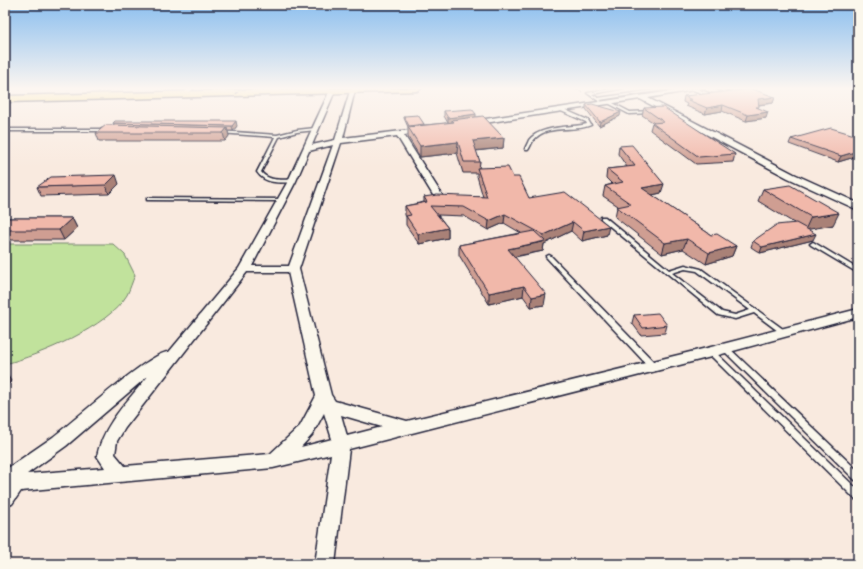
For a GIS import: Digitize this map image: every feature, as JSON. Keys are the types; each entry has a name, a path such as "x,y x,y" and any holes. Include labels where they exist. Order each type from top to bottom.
{"street":[{"path":"325,564 341,443 327,401 293,269 325,139 328,115"},
{"path":"121,474 106,456 109,440 119,422 176,350 244,269 292,181 325,139 338,115"},
{"path":"465,124 530,115"},
{"path":"675,115 791,176 858,207"},
{"path":"325,139 361,140 435,128"},
{"path":"400,134 439,198"},
{"path":"325,139 361,140"},
{"path":"244,269 293,269"},
{"path":"9,482 273,461 718,350 858,313"},
{"path":"5,498 9,482 60,442 142,373 176,350"},
{"path":"327,401 408,427"},
{"path":"273,461 301,439 327,401"}],"lane":[{"path":"527,149 530,140 537,134 551,130 589,125 587,121 572,115"},
{"path":"5,130 116,130"},
{"path":"211,132 277,136 297,131 325,139"},
{"path":"277,136 259,172 265,179 292,181"},
{"path":"149,199 282,200"},
{"path":"603,218 720,314 736,317 755,311"},
{"path":"813,244 858,271"},
{"path":"549,257 653,366"},
{"path":"668,272 685,267 699,270 784,332"},
{"path":"718,350 858,477"},
{"path":"718,350 858,496"}],"green space":[{"path":"5,244 113,244 125,255 135,275 127,295 118,307 89,329 54,347 5,364"}],"building":[{"path":"418,115 424,124 409,126 404,116"},
{"path":"446,115 472,115 448,118"},
{"path":"594,115 616,115 600,122"},
{"path":"653,115 675,115 735,154 699,157 652,123 664,122"},
{"path":"483,116 504,138 473,141 480,162 464,162 458,142 420,146 408,127 454,122 452,120"},
{"path":"115,121 236,121 232,126 113,123"},
{"path":"106,125 227,128 223,133 96,133"},
{"path":"831,128 858,136 858,151 841,156 791,139"},
{"path":"632,145 664,184 642,188 711,235 717,234 736,246 709,253 687,239 665,243 617,207 631,204 605,186 623,182 607,169 635,166 619,146"},
{"path":"508,167 513,177 519,177 529,198 565,192 609,226 584,231 573,222 544,235 505,214 489,221 464,207 430,206 448,228 418,234 406,216 411,215 405,206 427,202 424,197 437,195 487,197 477,168"},
{"path":"116,175 106,185 37,187 51,177"},
{"path":"790,185 839,213 811,217 763,189"},
{"path":"5,218 72,218 59,230 5,230"},
{"path":"796,223 816,234 762,247 753,241 776,225"},
{"path":"534,231 545,241 508,249 546,294 532,297 524,286 489,293 459,245"},
{"path":"658,313 667,325 643,328 634,315"}]}
